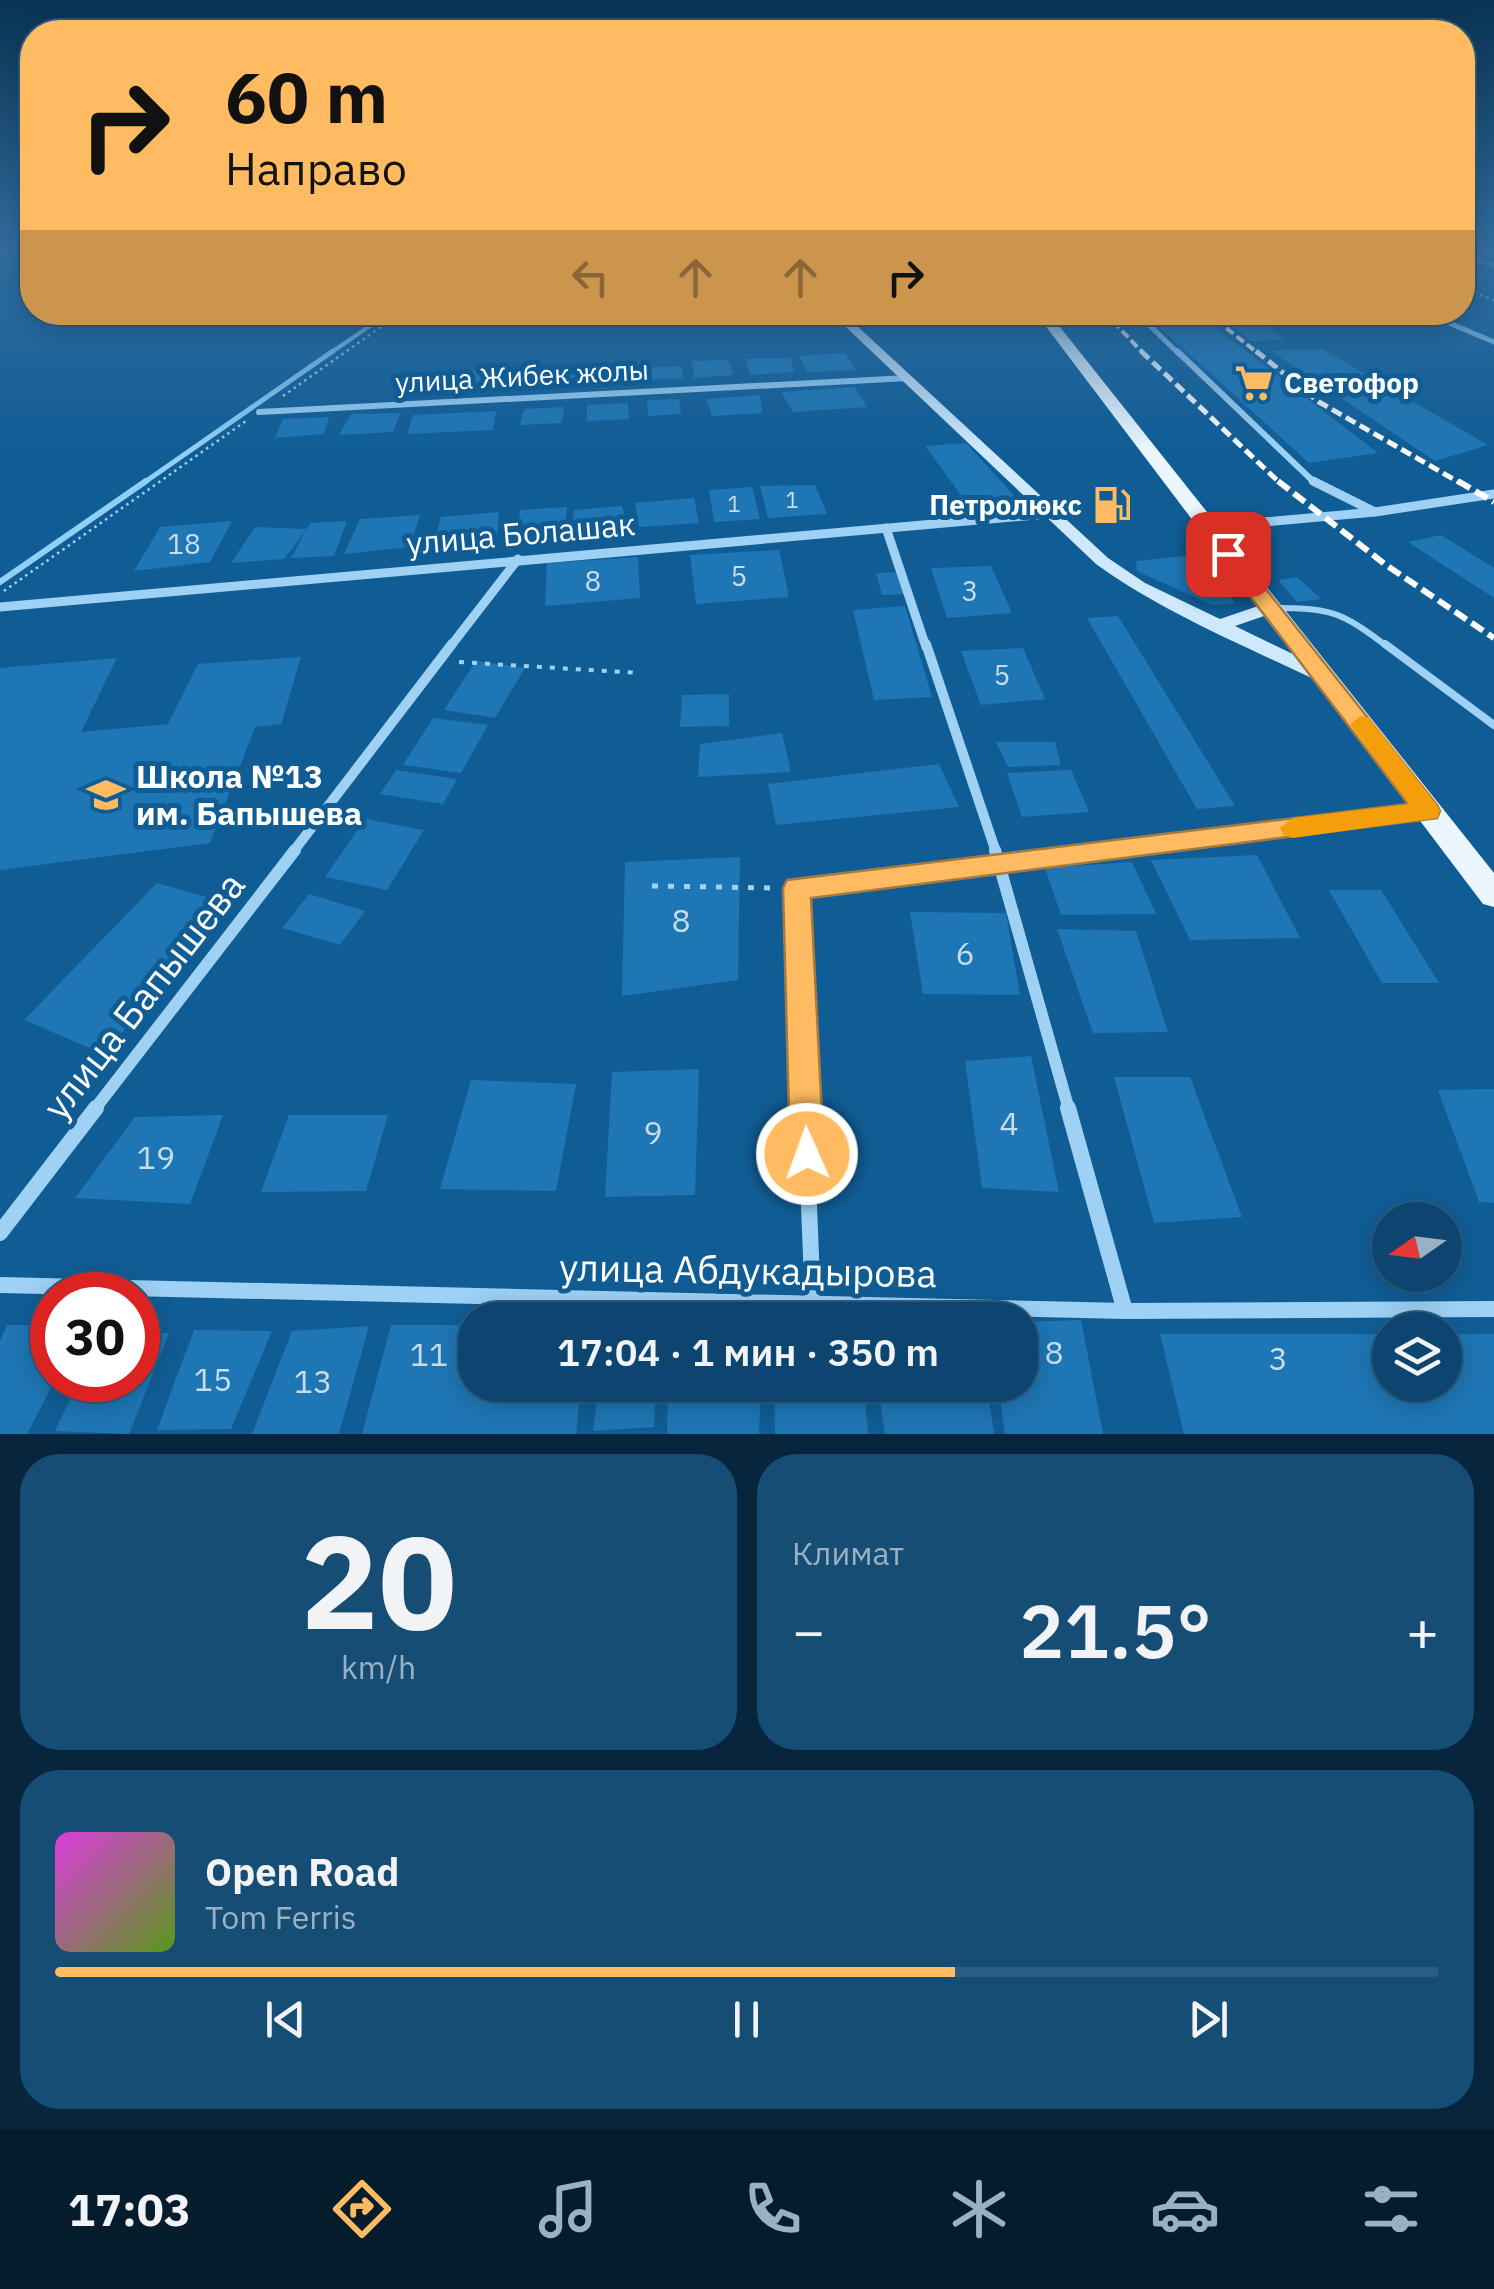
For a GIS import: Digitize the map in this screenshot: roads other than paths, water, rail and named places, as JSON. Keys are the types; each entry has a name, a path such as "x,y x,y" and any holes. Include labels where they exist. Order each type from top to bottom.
{"main road":[{"path":"850,325 1048,514 1139,587 1327,678"},
{"path":"1052,325 1494,895"},
{"path":"1218,626 1270,608"}],"street":[{"path":"1149,325 1308,478 1330,494 1375,512"},
{"path":"1454,325 1494,342"},
{"name":"улица Жибек жолы","path":"259,412 908,378"},
{"path":"1207,526 1375,512 1494,494"},
{"name":"улица Болашак","path":"0,607 1048,514"},
{"path":"886,528 1002,866 1125,1311"},
{"name":"улица Бапышева","path":"0,1232 518,559"},
{"path":"812,1302 796,888 1002,866 1428,811"},
{"name":"улица Абдукадырова","path":"0,1284 664,1302"},
{"name":"улица Абдукадырова","path":"1038,1310 1494,1309"}],"lane":[{"path":"1270,608 1318,608 1344,614 1494,725"}],"waterway":[{"path":"329,354 371,325"},
{"path":"142,484 333,351"},
{"path":"0,582 146,481"}],"railway":[{"path":"1116,325 1142,352"},
{"path":"1222,325 1259,354"},
{"path":"1256,351 1319,402 1462,484"},
{"path":"1142,352 1281,484"},
{"path":"1278,481 1386,565 1494,638"},
{"path":"1458,481 1494,502"}],"place":[{"name":"Светофор","path":"1254,383"},
{"name":"Петролюкс","path":"1112,505"},
{"name":"Школа №13 им. Бапышева","path":"106,795"}]}
